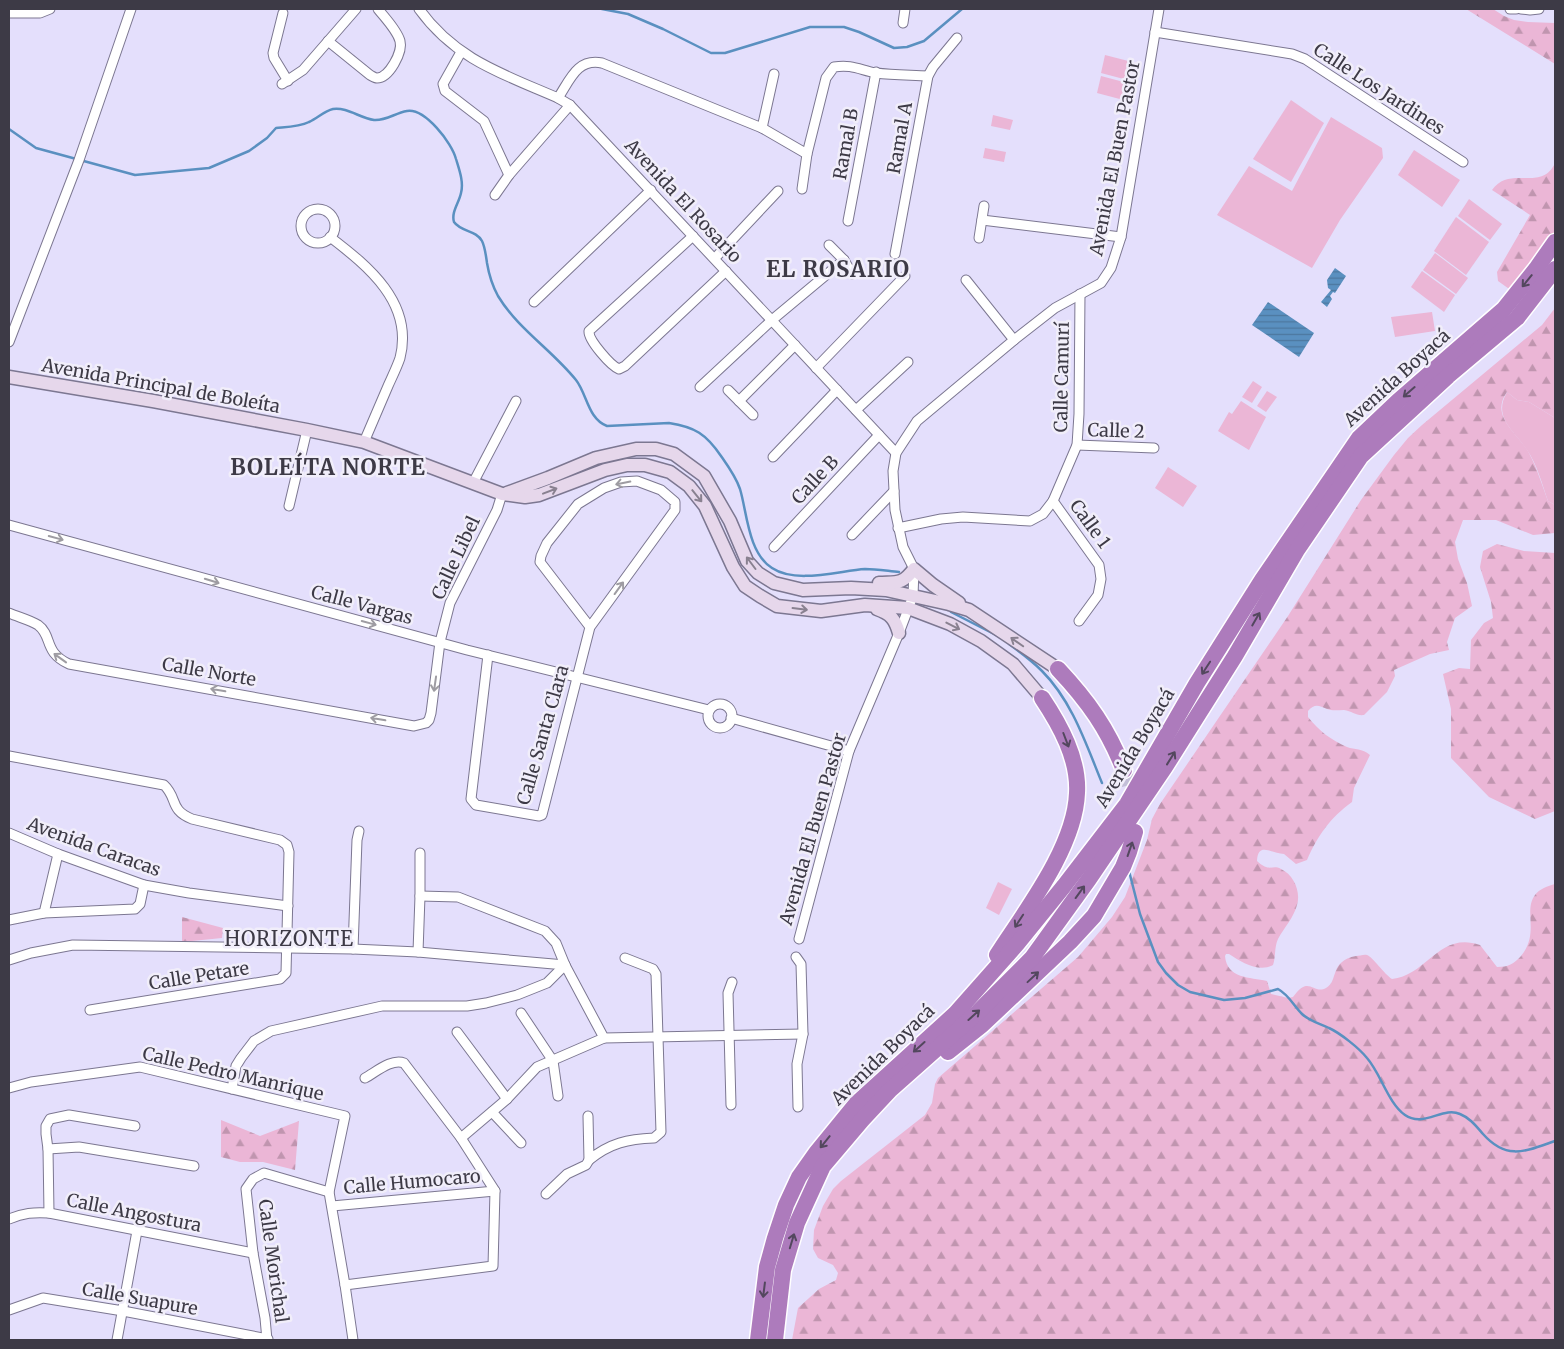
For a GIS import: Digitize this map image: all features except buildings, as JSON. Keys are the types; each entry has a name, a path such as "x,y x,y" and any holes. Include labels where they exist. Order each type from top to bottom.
{"highway":[{"name":"Avenida Boyacá","path":"758,1340 767,1267 786,1205 799,1177 816,1153 856,1104 955,1014 1029,929 1127,804 1197,683 1262,580 1359,438 1398,401 1504,310 1555,242"},
{"name":"Avenida Boyacá","path":"775,1340 783,1270 798,1223 823,1166 890,1090 978,1012 1032,958 1165,767 1235,656 1297,550 1361,456 1448,376 1517,318 1555,269"},
{"path":"1058,670 1079,691 1099,719 1112,742 1124,770"},
{"path":"955,1014 1041,887 1070,830 1074,817 1078,790 1073,761 1065,736 1042,698"},
{"path":"862,1120 982,1025 1070,942 1094,916 1123,867 1130,852 1135,832"}],"street":[{"path":"9,13 33,11 40,13 50,9"},
{"path":"9,342 79,160 131,9"},
{"path":"282,13 273,53 285,83 303,70 356,9"},
{"path":"328,41 370,75 376,78 383,76 388,72 400,54 401,48 398,36 378,9"},
{"name":"Avenida El Rosario","path":"419,9 445,40 461,52 482,65 558,98 570,106 896,453"},
{"path":"903,23 905,9"},
{"name":"Avenida El Buen Pastor","path":"799,939 849,751 913,596 914,569 903,547 898,528 893,471 896,453 917,421 1055,308 1096,286 1109,274 1121,237 1159,9"},
{"path":"1510,9 1516,9"},
{"path":"1520,9 1539,9"},
{"name":"Calle Los Jardines","path":"1155,32 1292,54 1305,59 1463,162"},
{"name":"Ramal A","path":"895,254 928,76 932,67 957,38"},
{"path":"461,52 443,87 445,91 484,121 509,175"},
{"path":"558,98 578,68 585,63 602,63 762,128 807,154"},
{"path":"802,189 807,154 826,78 834,67 845,65 876,72 928,76"},
{"name":"Ramal B","path":"848,221 876,72"},
{"path":"762,128 774,74"},
{"path":"495,195 509,175 570,106"},
{"path":"534,302 650,190"},
{"path":"714,258 778,191"},
{"path":"979,238 984,206"},
{"path":"982,220 1121,237"},
{"path":"693,236 589,331 591,340 614,367 620,369 625,366 726,271"},
{"path":"330,237 362,261 378,278 391,296 398,312 401,330 402,343 399,360 364,442 502,494 525,497 539,495 605,470 627,465 645,465 670,472 689,486 705,506 733,567 745,586 760,596 777,606 821,611 865,605 908,608 950,624 981,641 1013,664 1042,698"},
{"path":"828,245 844,260 852,274"},
{"path":"700,386 772,320 844,260"},
{"path":"816,368 906,276"},
{"path":"966,280 1014,340"},
{"name":"Calle Camurí","path":"898,528 941,519 963,517 1030,521 1043,514 1053,501 1076,445 1079,414 1080,294"},
{"path":"739,401 795,345"},
{"path":"856,410 908,362"},
{"name":"Avenida Principal de Boleíta","path":"9,377 153,400 364,442"},
{"path":"728,390 753,415"},
{"path":"773,457 837,390"},
{"path":"473,483 516,401"},
{"path":"288,506 307,430"},
{"name":"Calle B","path":"774,547 879,435"},
{"name":"Calle 2","path":"1076,445 1154,448"},
{"path":"502,494 548,478 596,458 636,449 656,449 674,454 704,476 730,521 747,560 758,573 774,583 803,590 851,588 886,590 969,610"},
{"name":"Calle Santa Clara","path":"488,655 471,799 476,805 536,817 542,815 590,627 675,510 675,502 661,490 637,481 621,482 604,488 578,504 564,520 544,549 540,562 590,627"},
{"path":"852,535 894,491"},
{"name":"Calle Libel","path":"426,723 431,713 440,642 450,603 497,510 502,494"},
{"name":"Calle 1","path":"1053,501 1099,566 1101,579 1098,595 1079,621"},
{"name":"Calle Vargas","path":"9,525 488,655 709,710 711,706 718,703 726,705 731,711 732,718 849,751"},
{"path":"851,588 900,582 908,577 914,569 932,585 1058,670"},
{"path":"865,605 895,619 899,633"},
{"name":"Calle Norte","path":"9,613 39,626 47,638 53,653 60,660 69,664 414,726 426,723"},
{"path":"709,710 707,717 714,726 725,727 732,718"},
{"name":"Calle Petare","path":"9,756 159,783 168,788 178,811 183,815 284,842 289,852 286,973 280,979 90,1010"},
{"path":"353,949 357,840 359,831"},
{"name":"Avenida Caracas","path":"9,833 58,854 144,885 189,894 288,906"},
{"path":"418,952 420,853"},
{"path":"44,913 58,854"},
{"path":"9,920 44,913 135,909 140,904 144,885"},
{"path":"420,896 458,897 545,931 556,943 604,1038"},
{"path":"9,960 31,953 73,945 353,949 418,952 566,966"},
{"path":"796,957 801,964 803,1034 797,1064 798,1107"},
{"path":"546,1194 567,1174 586,1165 589,1160 601,1152 621,1142 654,1138 660,1135 655,971 625,958"},
{"path":"232,1090 236,1066 241,1058 254,1041 272,1031 382,1006 467,1006 486,1003 517,995 547,983 566,966"},
{"path":"731,1105 728,993 732,982"},
{"path":"521,1013 552,1061 558,1096"},
{"path":"457,1032 507,1099"},
{"path":"460,1138 507,1099 538,1067 604,1038 803,1034"},
{"path":"346,1284 493,1266 495,1191 460,1138 404,1064 397,1061 365,1078"},
{"name":"Calle Pedro Manrique","path":"9,1088 31,1082 135,1067 345,1116 329,1192"},
{"path":"492,1112 521,1143"},
{"path":"49,1213 46,1126 50,1119 69,1116 136,1126"},
{"path":"588,1116 589,1160"},
{"path":"48,1149 79,1147 194,1166"},
{"name":"Calle Morichal","path":"267,1340 253,1253 246,1189 253,1179 264,1173 329,1192"},
{"name":"Calle Humocaro","path":"332,1206 495,1191"},
{"path":"329,1192 346,1284 353,1340"},
{"name":"Calle Angostura","path":"9,1219 34,1212 49,1213 253,1253"},
{"path":"117,1340 137,1231"},
{"name":"Calle Suapure","path":"9,1310 43,1298 123,1311 267,1340"}],"green space":[{"path":"1466,9 1493,9 1514,20 1555,23 1555,64"},
{"path":"1105,55 1140,64 1135,82 1101,73"},
{"path":"1101,76 1135,85 1131,102 1097,93"},
{"path":"1291,100 1324,123 1291,182 1253,159"},
{"path":"993,115 1013,120 1010,130 991,126"},
{"path":"1331,117 1382,148 1383,158 1340,220 1312,268 1217,215 1249,166 1292,191"},
{"path":"985,148 1006,152 1004,162 983,158"},
{"path":"1414,150 1460,180 1442,207 1398,175"},
{"path":"1555,163 1555,249 1512,291 1498,281 1497,272 1530,215 1492,190 1499,183 1507,179 1542,176 1549,172"},
{"path":"1469,199 1502,224 1490,240 1458,216"},
{"path":"1456,217 1489,242 1466,275 1434,251"},
{"path":"1435,253 1468,278 1456,294 1423,270"},
{"path":"1422,271 1455,295 1444,312 1411,287"},
{"path":"1555,308 1555,418 1529,402 1517,400 1507,392 1502,401 1501,409 1508,425 1529,453 1548,501 1555,505 1555,533 1533,535 1496,520 1463,520 1455,542 1472,606 1455,618 1447,642 1449,650 1430,654 1394,670 1395,676 1387,692 1364,715 1344,710 1329,710 1317,706 1308,711 1308,717 1321,731 1347,747 1361,750 1370,755 1354,788 1352,802 1337,814 1325,828 1307,860 1296,864 1284,854 1266,850 1260,851 1258,855 1257,861 1261,865 1278,868 1290,875 1298,895 1296,909 1278,939 1273,965 1262,968 1256,967 1229,954 1225,956 1227,964 1235,973 1240,976 1267,981 1271,994 1288,998 1293,997 1303,987 1326,988 1330,985 1338,966 1347,959 1356,956 1369,956 1392,979 1404,976 1415,970 1434,955 1454,944 1466,942 1480,945 1497,967 1504,966 1516,961 1527,947 1531,931 1530,908 1535,895 1541,889 1555,884 1555,1340 792,1340 798,1308 819,1289 836,1280 838,1273 833,1265 818,1258 813,1249 814,1230 823,1206 833,1189 925,1115 932,1103 935,1084 938,1078 1078,957 1112,917 1125,897 1147,840 1152,819 1160,804 1288,616 1361,500 1408,438 1542,325"},
{"path":"1432,312 1435,331 1395,337 1391,317"},
{"path":"1253,381 1262,387 1252,403 1242,397"},
{"path":"1267,391 1277,397 1266,412 1257,406"},
{"path":"1507,392 1517,400 1529,402 1555,418 1555,505 1548,501 1534,461 1511,430 1504,417 1502,409"},
{"path":"1241,401 1266,417 1249,450 1218,431 1229,412 1232,414"},
{"path":"1168,467 1197,486 1183,507 1155,488"},
{"path":"1497,544 1524,551 1555,553 1555,811 1535,819 1489,797 1451,758 1451,709 1443,674 1459,668 1470,669 1471,640 1484,623 1493,618 1491,602 1480,567 1483,551"},
{"path":"998,882 1012,889 999,915 986,908"},
{"path":"182,917 223,928 222,938 182,942"},
{"path":"221,1120 260,1136 299,1121 295,1170 263,1162 240,1162 221,1157"}],"water":[{"path":"1335,268 1346,276 1335,293 1333,292 1330,296 1332,299 1327,307 1321,302 1331,290 1328,288 1327,280"},
{"path":"1268,302 1314,333 1299,357 1252,325"}],"waterway":[{"path":"602,9 628,14 711,53 725,53 810,27 844,27 894,48 907,47 924,41 962,9"},
{"path":"9,129 36,148 135,175 209,168 249,151 267,138 276,128 305,124 333,109 348,111 374,120 407,111 422,115 437,128 449,144 462,180 460,197 454,211 454,222 460,228 479,237 482,241 490,276 498,296 515,319 576,380 592,412 601,423 607,426 669,423 693,429 705,437 716,448 736,480 753,542 758,553 772,568 782,573 805,576 865,569 899,572"},
{"path":"951,612 996,635"},
{"path":"1009,644 1042,671 1062,696 1084,738 1102,783"},
{"path":"1129,871 1140,914 1158,962 1178,985 1190,992 1224,1000 1245,998 1278,989 1305,1016 1338,1033 1364,1054 1389,1096 1405,1115 1419,1119 1454,1112 1460,1114 1470,1120 1492,1142 1500,1148 1509,1151 1526,1150 1555,1141"}],"tunnel":[{"path":"1124,770 1133,808"}],"district":[{"name":"EL ROSARIO","path":"838,269"},
{"name":"BOLEÍTA NORTE","path":"328,467"},
{"name":"HORIZONTE","path":"289,939"}]}
